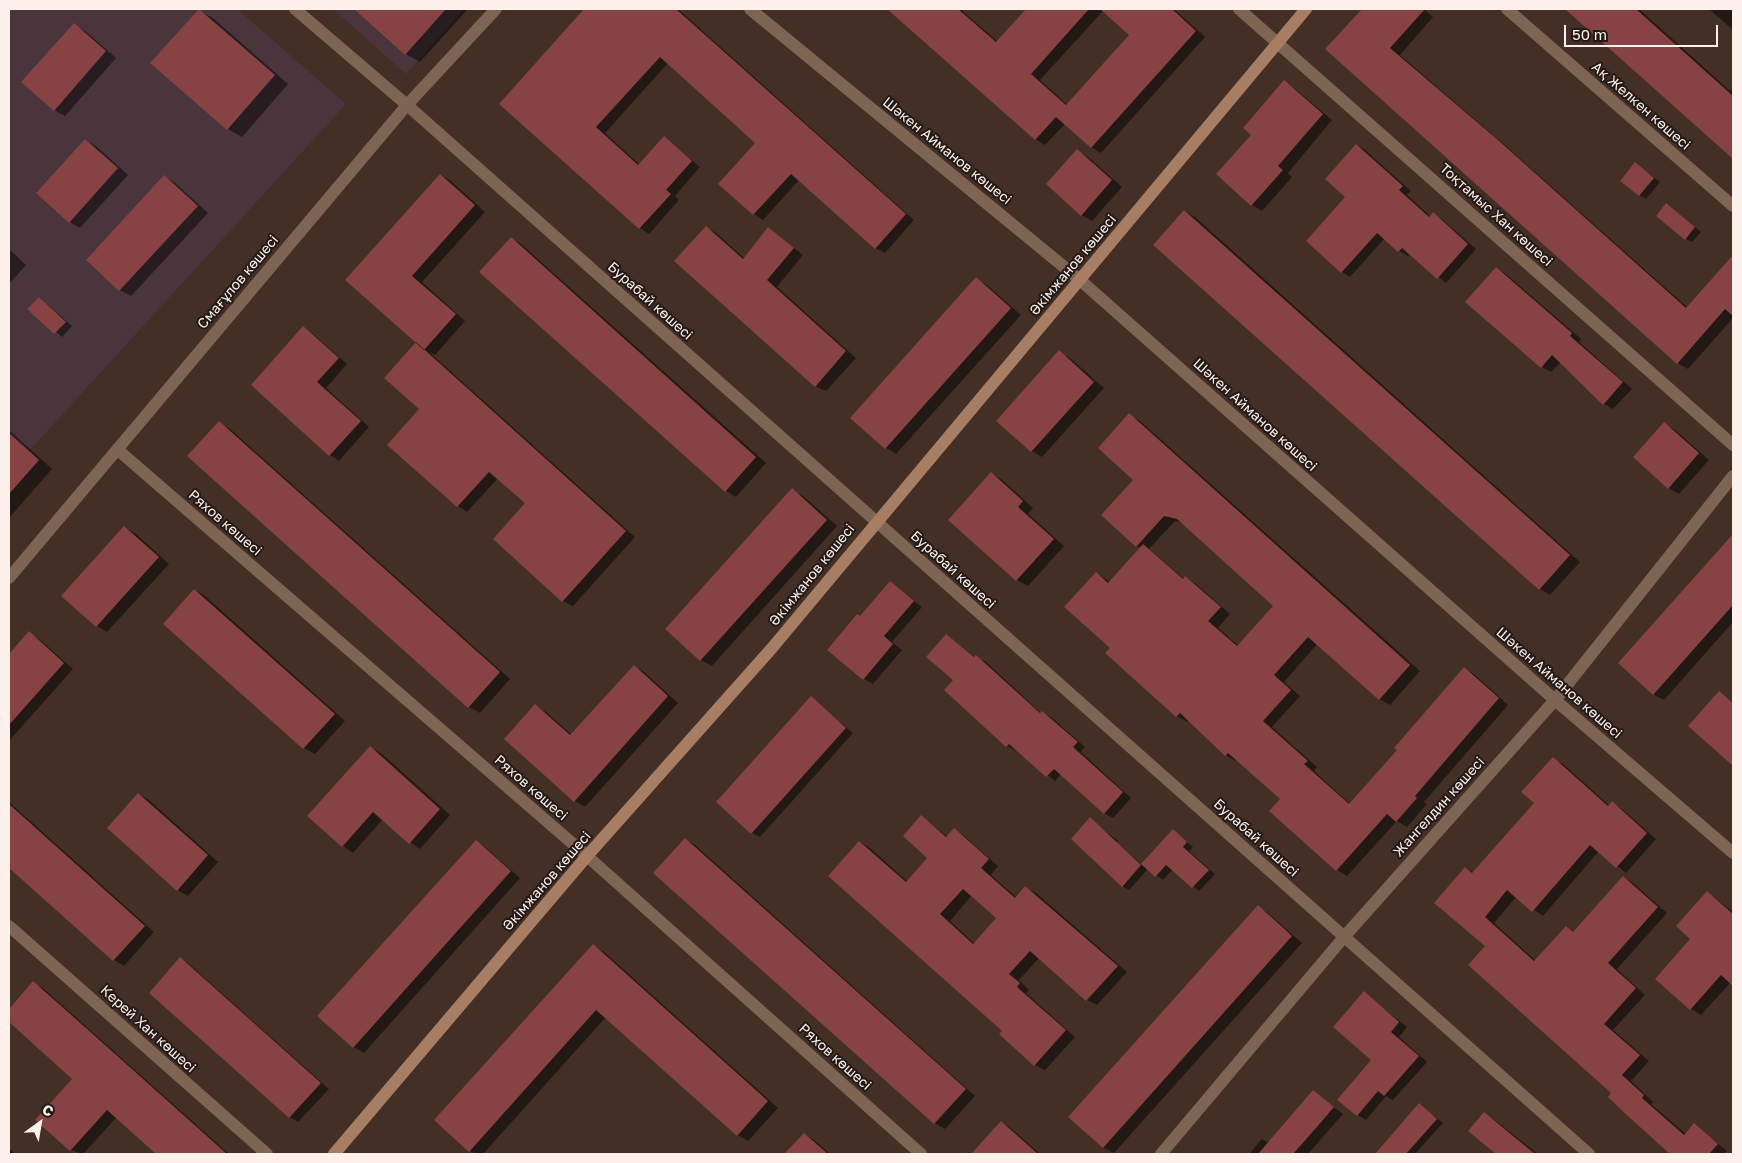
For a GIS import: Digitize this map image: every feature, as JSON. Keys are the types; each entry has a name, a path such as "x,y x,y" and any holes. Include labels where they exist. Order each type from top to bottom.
{"main road":[{"name":"Әкімжанов көшесі","path":"334,1154 587,856 772,648 876,521 1306,9"}],"street":[{"name":"Бурабай көшесі","path":"295,9 407,105 1589,1154"},
{"name":"Смағұлов көшесі","path":"9,578 407,105 496,9"},
{"name":"Шәкен Айманов көшесі","path":"750,9 1080,280 1555,700 1733,853"},
{"name":"Тоқтамыс Хан көшесі","path":"1239,9 1733,445"},
{"name":"Ақ Желкен көшесі","path":"1507,9 1733,206"},
{"name":"Ряхов көшесі","path":"118,450 587,856 921,1154"},
{"name":"Жангелдин көшесі","path":"1161,1154 1344,937 1555,700 1733,476"},
{"name":"Керей Хан көшесі","path":"9,926 267,1154"}],"shaded area":[{"path":"9,9 237,9 346,104 29,451 39,460 9,494"},
{"path":"333,9 464,9 406,74"}],"building":[{"path":"199,9 275,75 227,130 150,63"},
{"path":"354,9 446,9 405,55"},
{"path":"584,9 676,9 906,214 875,249 791,174 753,215 718,184 755,143 660,57 596,127 638,165 664,136 692,161 666,190 671,194 639,229 499,104"},
{"path":"887,9 958,9 996,42 1026,9 1089,9 1031,74 1066,105 1129,35 1100,9 1172,9 1196,31 1091,148 1056,117 1035,140"},
{"path":"1362,9 1425,9 1390,48 1498,140 1686,308 1733,255 1733,316 1725,309 1677,364 1325,49"},
{"path":"1565,9 1636,9 1733,96 1733,159"},
{"path":"74,23 106,51 54,111 21,82"},
{"path":"1284,80 1323,114 1278,166 1283,170 1251,206 1216,174 1251,135 1243,128"},
{"path":"85,139 118,168 69,223 36,193"},
{"path":"1356,144 1403,186 1399,190 1429,217 1433,212 1468,244 1437,279 1402,248 1398,252 1377,233 1341,273 1306,241 1345,197 1325,179"},
{"path":"1077,149 1112,180 1081,216 1046,184"},
{"path":"1635,162 1654,178 1639,196 1620,181"},
{"path":"440,174 475,205 412,276 456,314 424,350 345,280"},
{"path":"164,175 198,206 119,291 86,260"},
{"path":"1666,203 1695,227 1685,240 1656,216"},
{"path":"1184,210 1570,555 1539,590 1153,245"},
{"path":"706,226 743,259 768,227 794,248 767,280 846,351 815,387 674,261"},
{"path":"511,237 756,457 725,492 479,272"},
{"path":"1496,267 1572,333 1570,336 1623,382 1603,405 1552,355 1541,368 1465,302"},
{"path":"976,277 1011,308 885,449 850,418"},
{"path":"39,297 66,322 54,334 27,309"},
{"path":"303,326 339,358 317,382 361,421 329,456 251,385"},
{"path":"416,342 626,531 562,602 493,539 525,503 489,472 457,507 387,445 419,409 384,378"},
{"path":"1059,350 1094,382 1031,452 996,421"},
{"path":"1129,413 1410,665 1379,700 1308,637 1274,675 1291,690 1263,721 1308,761 1304,764 1349,804 1397,750 1394,748 1464,667 1499,698 1415,796 1417,798 1396,822 1387,814 1336,871 1269,811 1280,799 1228,753 1225,756 1180,713 1176,717 1105,653 1110,648 1064,607 1096,572 1108,583 1143,544 1183,579 1185,576 1221,607 1208,621 1237,646 1273,606 1177,519 1164,516 1136,547 1101,515 1133,480 1098,448"},
{"path":"219,421 500,672 468,708 187,456"},
{"path":"1664,422 1699,453 1668,489 1633,457"},
{"path":"9,433 39,460 9,494"},
{"path":"991,472 1023,501 1018,507 1054,539 1016,581 948,520"},
{"path":"792,488 827,520 700,661 665,629"},
{"path":"124,526 159,557 96,627 61,596"},
{"path":"1733,534 1733,605 1653,695 1618,663"},
{"path":"890,581 914,601 884,636 893,644 863,680 827,650 857,614 860,616"},
{"path":"194,589 335,714 303,749 163,624"},
{"path":"29,631 64,663 9,725 9,654"},
{"path":"946,634 974,657 976,655 1040,713 1042,711 1078,742 1073,747 1123,792 1104,814 1054,769 1046,777 1009,744 1006,747 944,690 953,680 926,657"},
{"path":"634,665 668,696 574,802 504,739 535,704 570,735"},
{"path":"1719,691 1733,703 1733,766 1688,726"},
{"path":"811,696 846,728 751,834 716,802"},
{"path":"370,746 440,809 409,844 373,812 342,847 307,816"},
{"path":"1553,757 1608,806 1612,801 1647,833 1616,868 1590,845 1532,912 1507,890 1485,917 1534,961 1566,926 1573,932 1623,876 1658,907 1608,963 1636,988 1604,1024 1640,1055 1622,1075 1644,1095 1642,1098 1684,1135 1694,1123 1718,1144 1709,1154 1670,1154 1630,1118 1608,1097 1611,1093 1468,965 1485,946 1434,903 1465,867 1472,873 1534,803 1521,792"},
{"path":"138,793 208,855 177,891 107,828"},
{"path":"9,804 145,926 113,961 9,868"},
{"path":"921,815 946,837 954,828 989,859 981,868 1015,898 1025,886 1118,966 1086,1001 1030,951 1009,974 1020,983 1017,987 1066,1030 1034,1066 999,1034 1002,1031 828,876 859,841 906,882 927,858 903,836","holes":["963,889 996,918 973,944 940,914"]},
{"path":"1090,817 1141,865 1122,887 1071,839"},
{"path":"1173,829 1187,842 1183,847 1209,870 1192,888 1166,865 1155,877 1141,864"},
{"path":"685,838 966,1089 934,1124 653,873"},
{"path":"476,840 511,871 353,1048 317,1016"},
{"path":"1707,891 1733,914 1733,986 1721,975 1690,1010 1655,979 1690,939 1676,926"},
{"path":"1258,905 1292,936 1103,1148 1068,1117"},
{"path":"593,944 768,1101 737,1136 596,1010 469,1152 434,1120"},
{"path":"180,957 321,1083 289,1118 149,993"},
{"path":"33,981 227,1154 156,1154 107,1110 70,1151 35,1120 72,1079 9,1022 9,1009"},
{"path":"1364,991 1399,1022 1391,1032 1419,1056 1384,1096 1378,1091 1357,1116 1337,1100 1371,1060 1333,1027"},
{"path":"1313,1090 1334,1107 1316,1128 1293,1154 1258,1154"},
{"path":"1419,1103 1437,1119 1406,1154 1375,1154"},
{"path":"1484,1112 1535,1154 1496,1154 1468,1131"},
{"path":"1001,1121 1038,1154 971,1154"},
{"path":"804,1133 828,1154 784,1154"}]}
